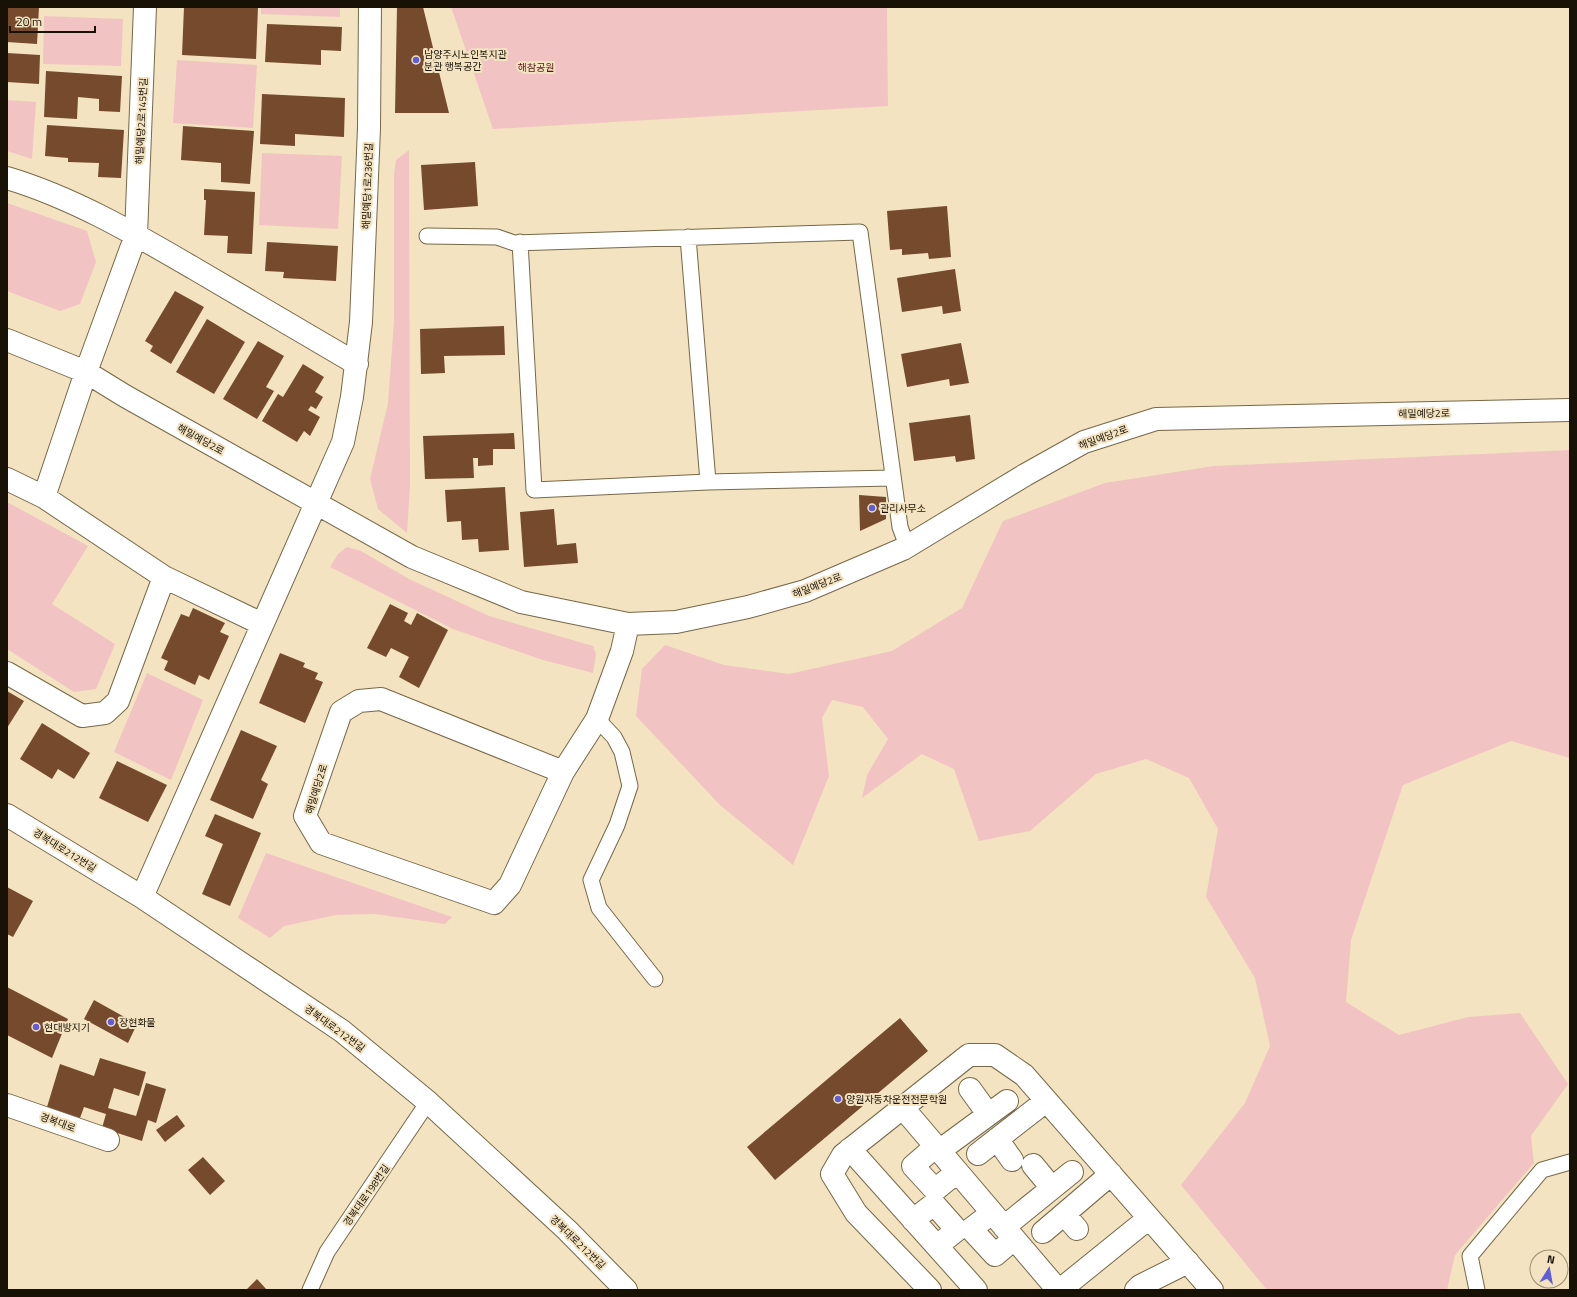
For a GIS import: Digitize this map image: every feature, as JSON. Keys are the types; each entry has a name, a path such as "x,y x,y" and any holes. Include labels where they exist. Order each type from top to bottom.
{"street":[{"name":"해밀예당2로145번길","path":"86,372 136,235 145,7"},
{"name":"해밀예당1로236번길","path":"316,504 343,442 357,364 361,322 369,128 370,7"},
{"path":"7,178 25,183 90,210 136,235 357,364"},
{"name":"해밀예당2로","path":"7,340 86,372 125,396 412,557 521,602 628,624 676,622 755,605 805,591 907,546 1084,442 1156,419 1570,410"},
{"path":"44,497 86,372"},
{"path":"7,479 44,497 164,577 262,624"},
{"path":"142,897 316,504"},
{"path":"7,673 82,716 106,713 118,701 164,577"},
{"name":"해밀예당2로","path":"563,772 381,698 359,701 341,712 306,816 321,843 494,904 510,885 563,772 597,719 622,651 628,624"},
{"name":"경복대로212번길","path":"7,814 142,897 342,1031 428,1102 567,1230 626,1290"},
{"path":"930,1290 856,1213 832,1174 842,1155 969,1055 995,1056 1024,1075 1212,1290"},
{"path":"970,1089 988,1114"},
{"path":"957,1172 935,1190 913,1166 1007,1101"},
{"path":"978,1154 1046,1101"},
{"name":"경복대로","path":"7,1105 108,1140"},
{"path":"902,1108 1059,1290 1148,1218"},
{"path":"997,1139 1012,1160"},
{"path":"850,1149 976,1290"},
{"path":"1033,1165 1052,1188"},
{"path":"1003,1226 1072,1172"},
{"path":"1043,1232 1071,1221 1111,1174"},
{"path":"1136,1290 1140,1286 1188,1262"}],"lane":[{"path":"428,236 497,237 514,243 860,232 900,527 907,546"},
{"path":"688,237 708,482"},
{"path":"520,242 534,490 708,482 893,478"},
{"path":"597,719 614,737 622,752 630,786 617,824 591,880 599,908 655,979"},
{"name":"경복대로198번길","path":"310,1290 327,1252 428,1102"},
{"path":"1477,1290 1470,1256 1542,1170 1570,1162"}],"green space":[{"path":"261,7 340,7 340,17 261,14"},
{"name":"해참공원","path":"451,7 887,7 888,106 493,129"},
{"path":"44,16 123,19 121,66 43,64"},
{"path":"177,60 257,65 253,128 173,123"},
{"path":"7,100 36,102 32,159 7,151"},
{"path":"409,150 410,485 407,533 378,509 370,479 388,403 394,321 394,174 396,160"},
{"path":"262,153 342,156 338,229 259,225"},
{"path":"7,203 87,231 96,262 80,304 60,311 7,291"},
{"path":"1570,450 1570,758 1511,741 1403,785 1351,940 1346,1002 1399,1035 1468,1017 1520,1013 1568,1084 1531,1136 1534,1163 1455,1255 1447,1290 1267,1290 1181,1185 1245,1103 1270,1046 1255,978 1206,897 1218,829 1189,778 1146,759 1096,774 1030,831 979,841 954,769 922,754 862,798 867,775 888,739 863,707 832,700 822,718 829,776 793,865 720,805 636,716 642,669 665,645 724,665 789,674 892,651 962,608 1003,521 1105,483 1214,466"},
{"path":"7,502 88,546 52,604 115,644 96,689 74,692 7,649"},
{"path":"347,547 361,551 409,579 489,616 593,646 596,654 593,673 543,660 453,629 330,567 338,554"},
{"path":"147,673 203,700 171,780 114,752"},
{"path":"266,853 452,917 445,924 375,914 336,915 284,926 270,938 238,918"}],"building":[{"path":"7,7 39,7 37,44 7,42"},
{"path":"184,7 258,7 256,59 182,55"},
{"name":"남양주시노인복지관 분관 행복공간","path":"397,7 423,7 449,113 395,113"},
{"path":"267,24 342,27 341,51 321,50 321,65 265,62"},
{"path":"7,53 40,55 39,84 7,82"},
{"path":"46,71 122,76 120,112 99,111 99,99 78,97 77,119 44,117"},
{"path":"262,94 345,98 344,137 295,134 295,146 260,144"},
{"path":"47,125 124,130 121,178 98,177 99,163 68,162 68,158 45,156"},
{"path":"183,126 254,131 250,184 221,182 221,163 181,160"},
{"path":"475,162 478,206 424,210 421,165"},
{"path":"204,189 255,192 252,254 227,253 228,236 204,235 206,200 204,200"},
{"path":"947,206 951,257 929,259 928,253 902,255 902,249 890,250 887,211"},
{"path":"267,242 338,246 336,281 283,278 284,272 265,271"},
{"path":"955,269 961,311 943,314 942,306 902,312 897,278"},
{"path":"175,291 204,307 171,364 150,351 153,346 145,341"},
{"path":"207,319 245,342 214,394 176,372"},
{"path":"504,326 505,355 444,356 445,373 421,374 420,329"},
{"path":"258,341 284,356 266,387 274,391 257,419 223,399"},
{"path":"961,343 969,383 950,386 949,379 907,387 901,354"},
{"path":"303,364 324,377 315,392 323,397 316,409 311,406 308,410 320,417 310,436 304,431 297,442 262,421 278,394 283,397"},
{"path":"970,415 975,459 956,462 955,456 914,461 909,423"},
{"path":"514,433 515,449 493,449 493,465 478,466 478,458 473,458 474,478 425,479 423,436"},
{"path":"505,487 509,550 479,552 478,539 462,540 461,521 447,522 445,490"},
{"name":"관리사무소","path":"859,495 886,497 886,519 860,531"},
{"path":"554,509 557,545 576,543 578,563 524,567 520,512"},
{"path":"390,604 408,613 404,621 411,625 417,613 448,630 419,688 399,677 409,657 391,648 386,657 367,648"},
{"path":"193,608 225,623 220,632 229,636 209,680 199,675 195,685 164,670 168,661 161,658 181,614 189,617"},
{"path":"280,653 305,663 303,667 318,673 315,679 323,682 305,723 259,703"},
{"path":"7,691 24,701 7,728"},
{"path":"42,723 90,753 74,779 58,769 52,779 20,759"},
{"path":"241,730 277,746 261,780 268,784 253,819 210,800"},
{"path":"117,761 167,785 148,822 99,798"},
{"path":"215,814 261,833 230,906 202,894 223,844 205,836"},
{"path":"7,887 33,901 13,937 7,934"},
{"name":"현대방지기","path":"7,987 68,1019 52,1058 7,1035"},
{"name":"장현화물","path":"94,1000 137,1024 128,1043 84,1019"},
{"name":"양원자동차운전전문학원","path":"900,1018 928,1051 775,1180 747,1147"},
{"path":"100,1058 146,1072 139,1096 114,1088 108,1108 136,1116 146,1083 166,1089 156,1123 148,1120 142,1141 102,1128 106,1114 84,1107 80,1118 47,1107 60,1064 94,1076"},
{"path":"177,1115 185,1126 165,1142 156,1130"},
{"path":"203,1157 225,1181 210,1195 188,1170"},
{"path":"257,1279 267,1290 246,1290"}],"place":[{"name":"남양주시노인복지관 분관 행복공간","path":"416,60"},
{"name":"관리사무소","path":"872,508"},
{"name":"장현화물","path":"111,1022"},
{"name":"현대방지기","path":"36,1027"},
{"name":"양원자동차운전전문학원","path":"838,1099"}]}
